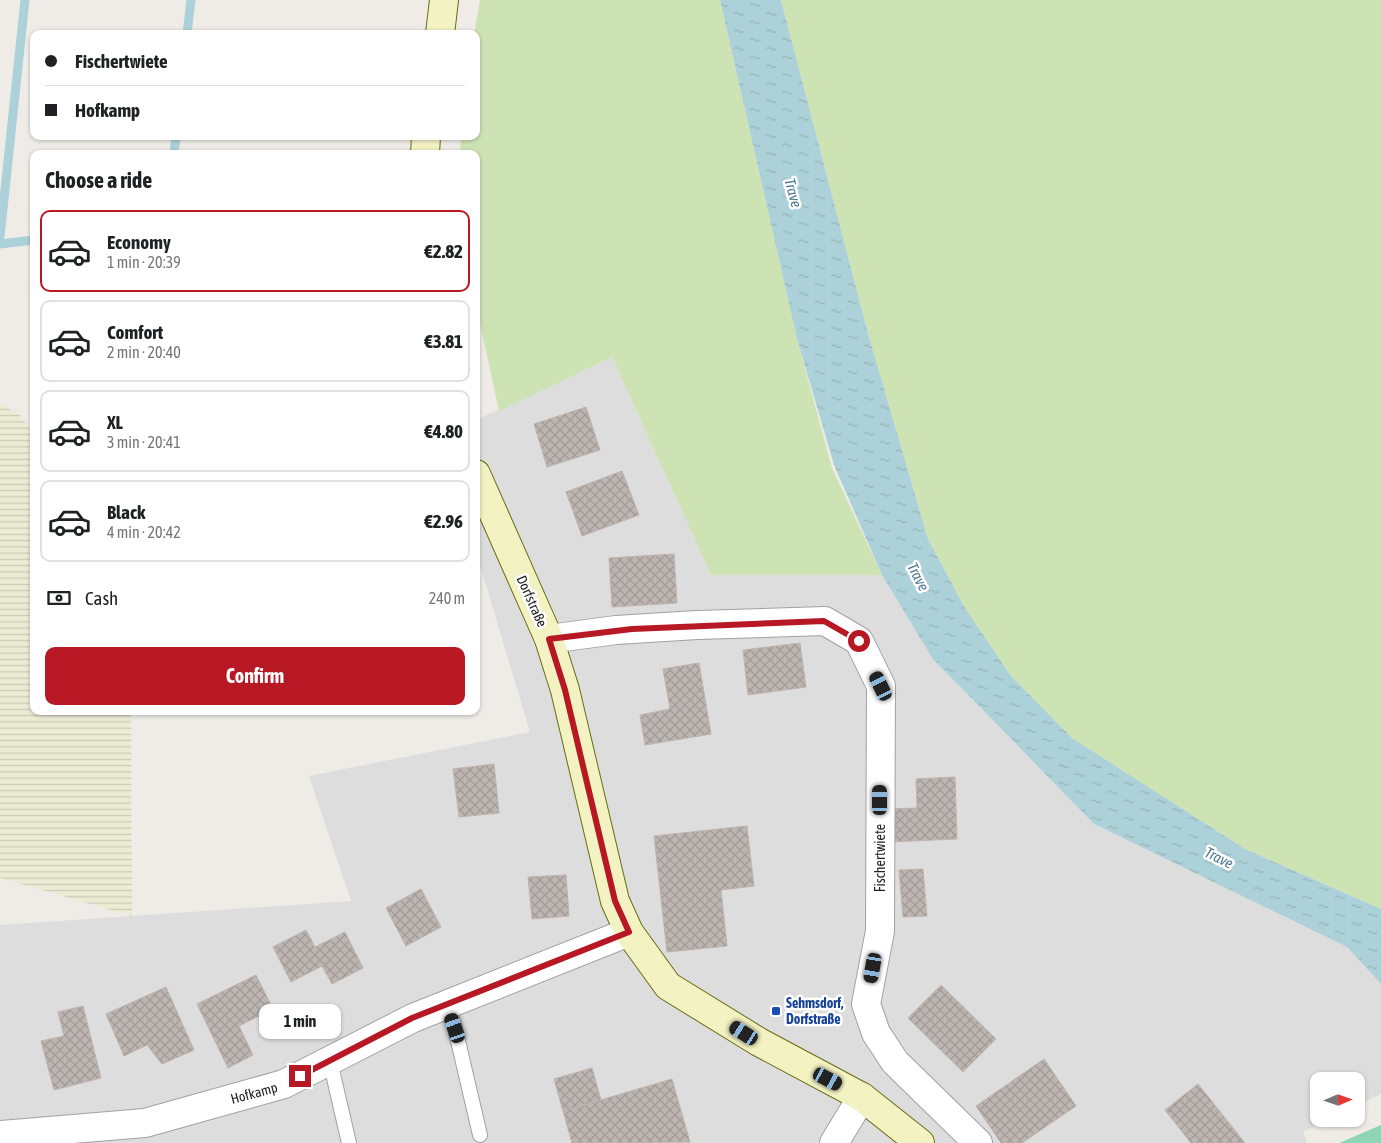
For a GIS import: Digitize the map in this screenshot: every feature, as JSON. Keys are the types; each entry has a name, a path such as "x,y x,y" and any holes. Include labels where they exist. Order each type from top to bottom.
{"main road":[{"path":"440,30 444,0"},
{"name":"Dorfstraße","path":"480,483 549,639 565,690 615,901 629,932 668,986 759,1042 862,1097 920,1143"}],"street":[{"name":"Fischertwiete","path":"549,639 634,629 824,621 859,641 881,686 880,932 866,1004 876,1033 895,1062 978,1143"},
{"name":"Hofkamp","path":"0,1134 145,1123 284,1084 412,1018 629,932"},
{"path":"834,1143 862,1097"}],"lane":[{"path":"447,1005 455,1028 480,1135"},
{"path":"330,1061 348,1143"}],"shaded area":[{"path":"612,357 711,575 882,575 932,658 1094,824 1347,947 1381,984 1381,1094 1365,1102 1365,1072 1310,1072 1311,1128 1303,1132 1307,1143 0,1143 0,925 351,901 309,776 530,732 480,565 480,418"}],"green space":[{"path":"480,0 720,0 797,339 832,468 882,575 711,575 612,357 499,411 480,323 480,150 460,150 461,140 480,140 480,30 475,30"},
{"path":"781,0 1381,0 1381,909 1245,849 1072,738 1011,676 965,608 928,539 869,337"},
{"path":"0,404 19,414 30,429 30,715 131,715 132,916 0,878"},
{"path":"1381,1125 1381,1143 1339,1143"}],"water":[{"name":"Trave","path":"720,0 781,0 869,337 928,539 965,608 1011,676 1072,738 1245,849 1381,909 1381,984 1347,947 1094,824 932,658 882,575 834,465 797,339"}],"building":[{"path":"586,407 600,450 547,467 534,424"},
{"path":"622,471 639,515 582,536 566,492"},
{"path":"674,554 677,603 612,607 609,558"},
{"path":"800,643 806,687 748,695 743,650"},
{"path":"699,663 711,734 645,745 640,715 670,709 663,669"},
{"path":"494,764 499,813 459,817 453,769"},
{"path":"955,777 957,839 889,842 888,809 917,808 916,779"},
{"path":"747,826 754,886 721,890 727,946 667,952 654,836"},
{"path":"923,869 927,916 903,917 899,870"},
{"path":"566,875 569,916 532,919 528,877"},
{"path":"421,889 441,927 406,946 386,908"},
{"path":"306,930 315,947 345,932 363,968 332,984 322,966 291,982 273,947"},
{"path":"256,975 273,1009 239,1026 253,1055 228,1068 197,1004"},
{"path":"941,985 996,1039 963,1072 908,1018"},
{"path":"166,987 194,1050 162,1064 147,1045 124,1056 106,1014"},
{"path":"83,1006 101,1078 54,1090 41,1041 64,1036 58,1012"},
{"path":"1044,1059 1076,1106 1022,1143 1001,1143 976,1106"},
{"path":"592,1068 601,1100 563,1111 554,1079"},
{"path":"672,1079 690,1142 572,1143 563,1111"},
{"path":"1198,1084 1245,1143 1191,1143 1165,1110"}],"waterway":[{"path":"0,237 25,0"},
{"path":"187,30 191,0"},
{"path":"174,150 176,140"},
{"path":"0,244 30,240"}],"place":[{"name":"Sehmsdorf, Dorfstraße","path":"776,1011"}],"route":[{"path":"300,1076 412,1018 629,932 615,901 565,690 549,639 616,630 824,621 859,641"}]}
